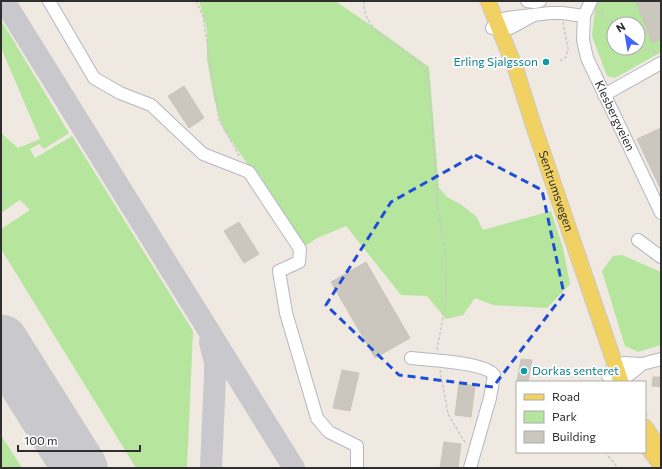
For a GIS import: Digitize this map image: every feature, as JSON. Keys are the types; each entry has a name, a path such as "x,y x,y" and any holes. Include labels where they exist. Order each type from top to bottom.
{"main road":[{"name":"Sentrumsvegen","path":"479,1 497,26"},
{"name":"Sentrumsvegen","path":"488,1 516,70 615,377"},
{"path":"646,428 661,451"},
{"path":"646,445 661,465"}],"street":[{"path":"49,1 94,78 120,93 152,105 203,154 248,172 300,249 299,262 279,271 286,313 316,418 329,432 357,446 357,468"},
{"path":"527,1 540,1"},
{"path":"497,26 507,18 590,9"},
{"name":"Klesbergveien","path":"590,9 582,40 587,58 661,213"},
{"path":"604,95 661,63"},
{"path":"638,240 661,257"},
{"path":"411,358 460,363 484,368 492,372 494,375 490,398 470,468"},
{"path":"615,377 628,376 642,364 661,359"}],"path":[{"path":"196,1 204,16 218,120 248,172"},
{"path":"364,1 365,11 373,27 380,34 420,63 426,72 429,84 438,209 446,258 446,301 437,350 438,361 448,414 474,456"},
{"path":"590,9 596,10 606,17"},
{"path":"560,61 566,57 568,49 562,13"},
{"path":"646,49 655,51"},
{"path":"606,453 618,468"}],"highlighted area":[{"path":"475,155 542,190 564,294 493,387 399,375 326,305 391,202"}],"green space":[{"path":"199,1 335,1 429,67 439,188 447,197 460,204 476,216 483,230 551,211 563,248 570,284 547,308 493,305 475,298 463,315 446,319 427,296 401,295 346,226 317,238 304,247 280,211 261,177 251,169 224,130 214,98 207,59 207,30"},
{"path":"598,1 661,1 661,52 615,78 607,76 592,36 595,8"},
{"path":"1,20 69,133 44,149 39,144 30,149 35,158 72,136 193,331 187,468 136,468 1,249 1,229 30,210 20,200 1,213 1,133 18,148 40,139 1,48"},
{"path":"622,255 661,272 661,345 638,352 625,346 602,271 613,256"},
{"path":"1,435 22,468 1,468"}],"building":[{"path":"636,1 661,1 661,39 652,43 646,27 646,16 642,16"},
{"path":"184,86 204,118 189,128 168,96"},
{"path":"661,128 661,190 637,139"},
{"path":"239,222 259,254 244,263 224,231"},
{"path":"366,262 410,338 375,358 331,282"},
{"name":"Dorkas senteret","path":"521,359 532,360 528,381 517,381"},
{"path":"342,370 359,373 350,411 333,408"},
{"path":"653,377 661,377 661,387 652,386"},
{"path":"459,383 475,386 471,417 455,415"},
{"path":"444,442 461,444 458,468 440,468"}],"taxiway":[{"path":"4,1 294,468"},
{"path":"210,342 215,362 211,468"}],"runway":[{"path":"1,342 80,468"}],"place":[{"name":"Erling Sjalgsson","path":"546,62"},
{"name":"Dorkas senteret","path":"524,371"}]}
